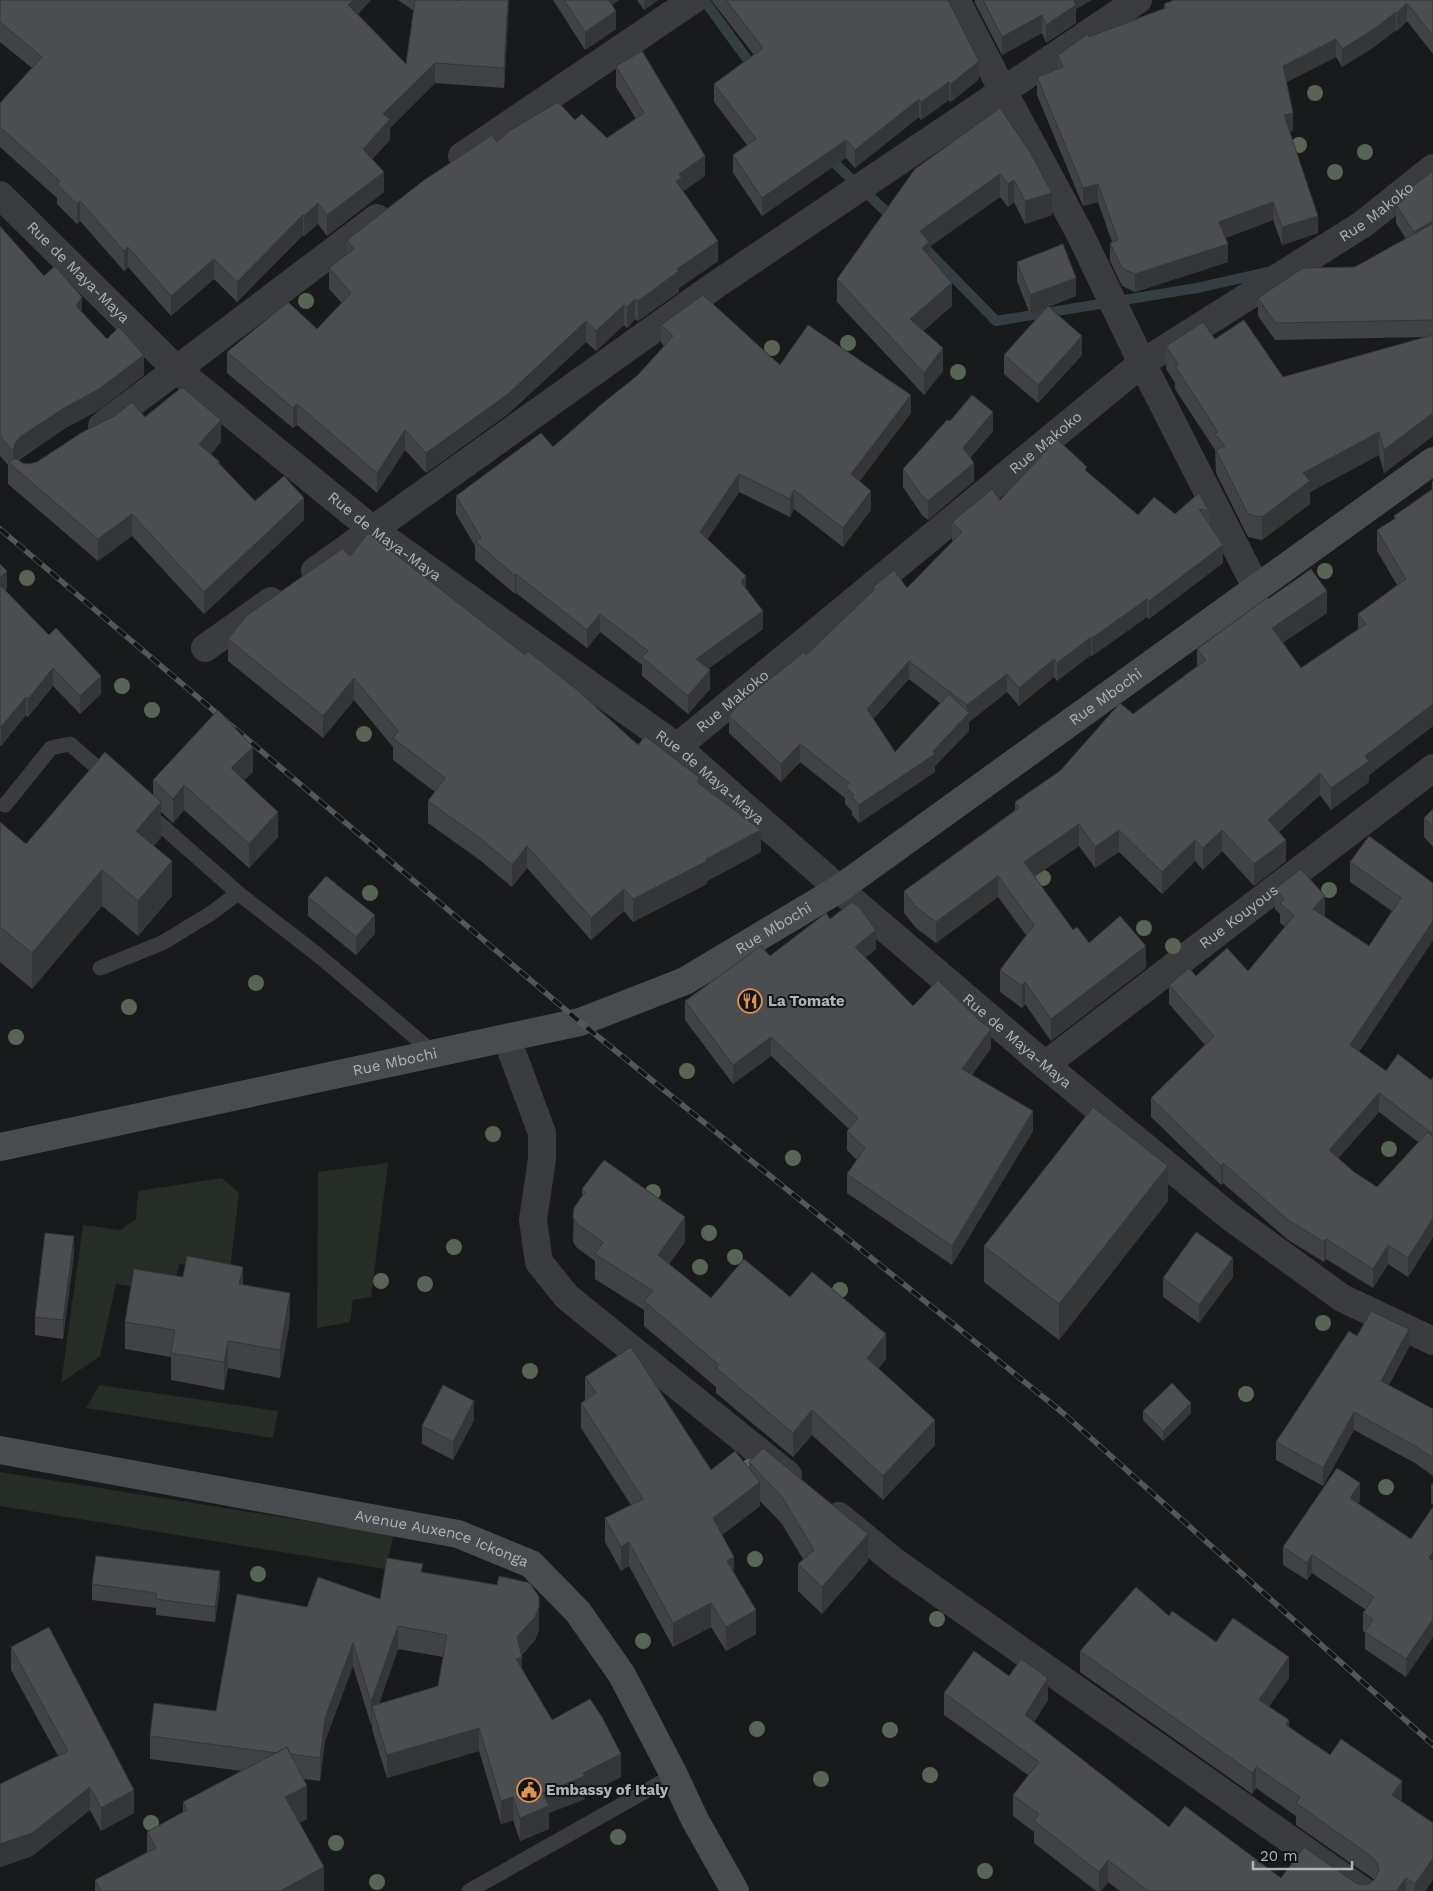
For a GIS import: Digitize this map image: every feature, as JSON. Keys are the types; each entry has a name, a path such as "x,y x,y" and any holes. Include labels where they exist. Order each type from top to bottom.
{"main road":[{"name":"Rue Mbochi","path":"0,1147 580,1022 685,980 839,889 1433,461"},
{"name":"Avenue Auxence Ickonga","path":"0,1450 458,1534 531,1564 578,1612 622,1675 695,1820 735,1891"}],"street":[{"path":"446,168 693,0"},
{"path":"956,0 1002,91 1079,232 1142,363 1256,588"},
{"path":"205,648 714,286 1138,0"},
{"name":"Rue Makoko","path":"677,747 1142,363 1363,224 1433,168"},
{"name":"Rue de Maya-Maya","path":"0,195 176,369 373,530 677,747 839,889 1045,1065 1229,1216 1342,1298 1428,1332"},
{"path":"82,437 108,423 176,369 398,201"},
{"name":"Rue Kouyous","path":"1045,1065 1433,768"},
{"path":"507,1039 542,1133 542,1160 533,1220 539,1262 567,1297 895,1562 1363,1891"}],"lane":[{"path":"5,805 51,748 70,744 122,790"},
{"path":"136,803 238,893 318,955 435,1054"},
{"path":"100,968 162,943 210,914 238,893"},
{"path":"469,1891 674,1775"}],"shaded area":[{"path":"388,1163 371,1297 353,1300 350,1322 317,1328 318,1172"},
{"path":"222,1178 239,1193 230,1270 179,1264 173,1292 116,1284 100,1356 61,1383 83,1225 120,1230 136,1219 138,1191"},
{"path":"99,1385 278,1411 273,1438 86,1408"},
{"path":"0,1472 394,1535 385,1569 0,1506"}],"building":[{"path":"0,0 353,0 348,5 406,64 415,0 508,0 504,68 435,63 383,114 390,119 363,149 384,172 327,215 318,203 303,215 237,282 214,259 171,296 128,247 124,251 80,201 77,204 57,184 60,181 0,127 0,103 42,57 0,22"},
{"path":"564,0 609,0 616,11 585,32"},
{"path":"726,0 948,0 979,61 951,84 949,82 921,102 919,99 855,150 846,140 762,198 733,155 756,139 714,84 763,48"},
{"path":"983,0 1074,0 1076,5 1046,25 1042,15 1002,37"},
{"path":"1174,0 1433,0 1433,36 1407,3 1397,13 1342,49 1336,39 1283,66 1293,113 1284,115 1318,216 1282,227 1273,202 1219,222 1228,244 1135,274 1122,268 1110,243 1118,240 1098,184 1083,188 1037,77 1063,67 1058,55 1088,34 1089,37 1166,8 1164,4"},
{"path":"642,51 705,156 679,174 682,178 676,181 718,241 677,269 679,271 638,301 635,299 627,307 624,305 596,331 586,321 508,394 426,453 405,430 377,473 297,404 293,408 227,352 288,302 317,329 351,293 329,268 354,249 347,240 423,181 492,135 497,142 509,131 558,102 575,120 582,114 607,138 644,113 616,66"},
{"path":"1000,108 1030,152 1052,193 1025,201 1014,180 1008,184 1000,174 920,231 929,242 922,248 952,283 910,319 943,348 924,373 837,279 915,169"},
{"path":"1433,171 1433,221 1414,232 1396,205 1405,199 1402,194"},
{"path":"1432,224 1433,320 1275,323 1258,298 1303,268 1355,267"},
{"path":"0,226 44,276 55,266 82,297 76,306 107,339 119,327 144,355 99,389 64,408 20,437 15,443 13,451 0,436"},
{"path":"1063,244 1076,278 1030,295 1017,262"},
{"path":"703,295 780,365 808,325 911,395 851,474 871,491 843,528 794,490 790,499 739,474 700,532 746,576 741,582 763,611 696,659 710,670 688,696 642,657 648,651 600,614 587,630 516,574 515,576 475,541 481,538 456,496 541,433 553,447 638,375 673,336 661,325"},
{"path":"1048,306 1082,336 1038,385 1004,355"},
{"path":"1244,320 1283,377 1433,335 1433,413 1384,450 1379,432 1303,473 1310,481 1262,517 1248,514 1216,450 1225,446 1215,434 1218,432 1175,366 1178,364 1166,346 1203,322 1215,339"},
{"path":"182,387 221,420 199,444 220,462 218,463 255,501 284,476 304,498 204,592 132,514 98,539 8,462 16,458 22,463 37,462 81,433 116,415 132,402 145,417"},
{"path":"972,395 993,412 963,448 974,463 928,501 922,496 903,469 947,420 950,421"},
{"path":"1057,439 1087,467 1085,470 1138,515 1154,497 1175,514 1199,493 1209,511 1199,509 1223,545 1149,601 1147,599 1057,663 1054,659 1019,688 1007,674 967,705 909,661 867,709 895,752 949,694 969,713 933,751 935,754 859,805 852,797 854,795 845,786 849,783 800,744 781,764 729,716 740,703 804,652 806,655 875,589 873,587 894,570 907,588 962,532 952,522 992,489 1000,500"},
{"path":"1433,489 1433,704 1365,756 1369,761 1331,788 1320,773 1268,820 1286,840 1254,864 1222,830 1203,848 1195,840 1162,872 1119,830 1095,847 1079,824 1024,862 1073,930 1077,927 1089,943 1120,916 1146,946 1051,1019 1025,982 1022,986 1000,970 1034,925 998,876 936,922 916,907 904,891 1019,808 1015,802 1060,771 1120,703 1133,714 1206,660 1197,649 1268,597 1268,599 1311,569 1327,591 1272,628 1301,668 1366,624 1358,614 1406,579 1377,530 1396,518 1394,516"},
{"path":"368,533 525,655 528,651 576,689 638,745 645,736 700,778 697,782 761,830 706,859 707,861 633,899 624,889 591,918 527,846 512,865 481,839 428,801 445,778 393,738 398,731 354,678 323,716 228,639 246,616 343,548 350,556"},
{"path":"0,564 7,571 0,578"},
{"path":"0,585 49,635 56,628 101,676 80,696 53,668 28,699 26,697 1,727 0,727"},
{"path":"218,710 253,747 231,768 278,812 249,844 184,785 173,799 153,780"},
{"path":"105,752 161,802 136,831 172,861 138,901 102,870 32,953 0,927 0,822 26,844"},
{"path":"1433,809 1433,827 1424,818"},
{"path":"1369,836 1433,883 1433,921 1350,1045 1386,1071 1398,1054 1431,1080 1433,1077 1433,1134 1379,1093 1329,1150 1354,1172 1377,1187 1428,1132 1433,1137 1433,1218 1408,1258 1388,1245 1373,1269 1326,1239 1324,1242 1288,1220 1223,1163 1221,1166 1151,1098 1214,1036 1169,985 1189,968 1196,976 1227,948 1248,971 1294,916 1280,903 1284,899 1275,889 1301,869 1325,896 1313,909 1369,946 1401,898 1350,862"},
{"path":"326,876 375,915 356,937 308,897"},
{"path":"852,902 860,908 876,930 855,947 913,1006 938,980 979,1020 991,1029 962,1069 1033,1111 952,1246 847,1174 865,1148 847,1131 858,1118 771,1037 733,1065 685,1001 761,946 770,956 826,913 830,919"},
{"path":"1093,1107 1168,1166 1059,1304 984,1246"},
{"path":"604,1160 685,1217 658,1255 711,1298 744,1259 790,1297 812,1272 886,1334 867,1358 935,1420 883,1476 812,1410 793,1433 716,1368 719,1365 644,1301 653,1291 595,1254 603,1242 577,1224 573,1217 574,1208 585,1192 582,1189"},
{"path":"1196,1232 1233,1258 1199,1305 1163,1278"},
{"path":"45,1233 74,1236 63,1320 35,1317"},
{"path":"187,1256 243,1267 239,1284 290,1293 280,1350 228,1341 224,1362 171,1353 175,1330 125,1322 134,1269 183,1277"},
{"path":"1371,1311 1409,1329 1381,1381 1433,1409 1433,1458 1354,1412 1323,1468 1276,1442 1349,1331 1357,1336"},
{"path":"631,1347 711,1470 735,1451 760,1482 713,1518 734,1557 727,1561 756,1610 726,1627 711,1603 673,1623 629,1542 621,1547 605,1518 643,1499 581,1403 596,1393 585,1377"},
{"path":"1172,1383 1191,1403 1163,1431 1143,1411"},
{"path":"443,1385 474,1401 453,1442 422,1426"},
{"path":"763,1448 868,1534 822,1587 798,1564 814,1550 782,1497 749,1462"},
{"path":"1337,1468 1360,1483 1350,1498 1411,1539 1433,1507 1433,1552 1429,1558 1433,1561 1433,1619 1406,1659 1365,1632 1373,1619 1363,1613 1374,1597 1312,1555 1307,1563 1283,1547"},
{"path":"96,1556 220,1571 215,1607 156,1599 156,1593 92,1584"},
{"path":"387,1558 423,1564 421,1572 497,1585 499,1576 530,1583 539,1597 539,1607 535,1617 517,1637 522,1657 516,1659 552,1720 590,1699 602,1717 621,1754 583,1773 585,1776 543,1793 549,1806 520,1818 513,1797 501,1801 479,1728 387,1755 372,1706 438,1686 447,1635 398,1626 371,1702 353,1643 325,1718 320,1758 290,1754 287,1747 277,1753 150,1736 154,1703 216,1711 237,1594 307,1607 318,1577 380,1599"},
{"path":"1136,1587 1169,1616 1172,1611 1216,1642 1233,1618 1289,1657 1259,1700 1289,1720 1286,1725 1330,1755 1341,1739 1402,1781 1392,1795 1433,1823 1433,1858 1415,1884 1406,1878 1396,1891 1148,1891 1108,1860 1099,1872 1034,1821 1039,1814 1013,1795 1039,1762 944,1693 974,1651 1009,1676 1021,1659 1048,1678 1025,1715 1169,1827 1185,1806 1281,1878 1304,1847 1361,1885 1369,1884 1375,1879 1379,1870 1377,1863 1372,1857 1296,1803 1300,1797 1256,1767 1252,1773 1080,1651"},
{"path":"49,1627 134,1790 101,1808 90,1787 32,1833 0,1844 0,1784 68,1751 11,1647"},
{"path":"287,1747 307,1786 285,1797 324,1867 280,1891 101,1891 95,1880 156,1848 147,1832 187,1810 183,1802"}],"waterway":[{"path":"704,0 755,70"},
{"path":"827,156 895,220"},
{"path":"920,243 996,321 1197,288 1268,272"}],"railway":[{"path":"0,529 580,1022 1063,1413 1433,1745"}],"place":[{"name":"La Tomate","path":"750,1001"},
{"name":"Embassy of Italy","path":"529,1790"}]}
